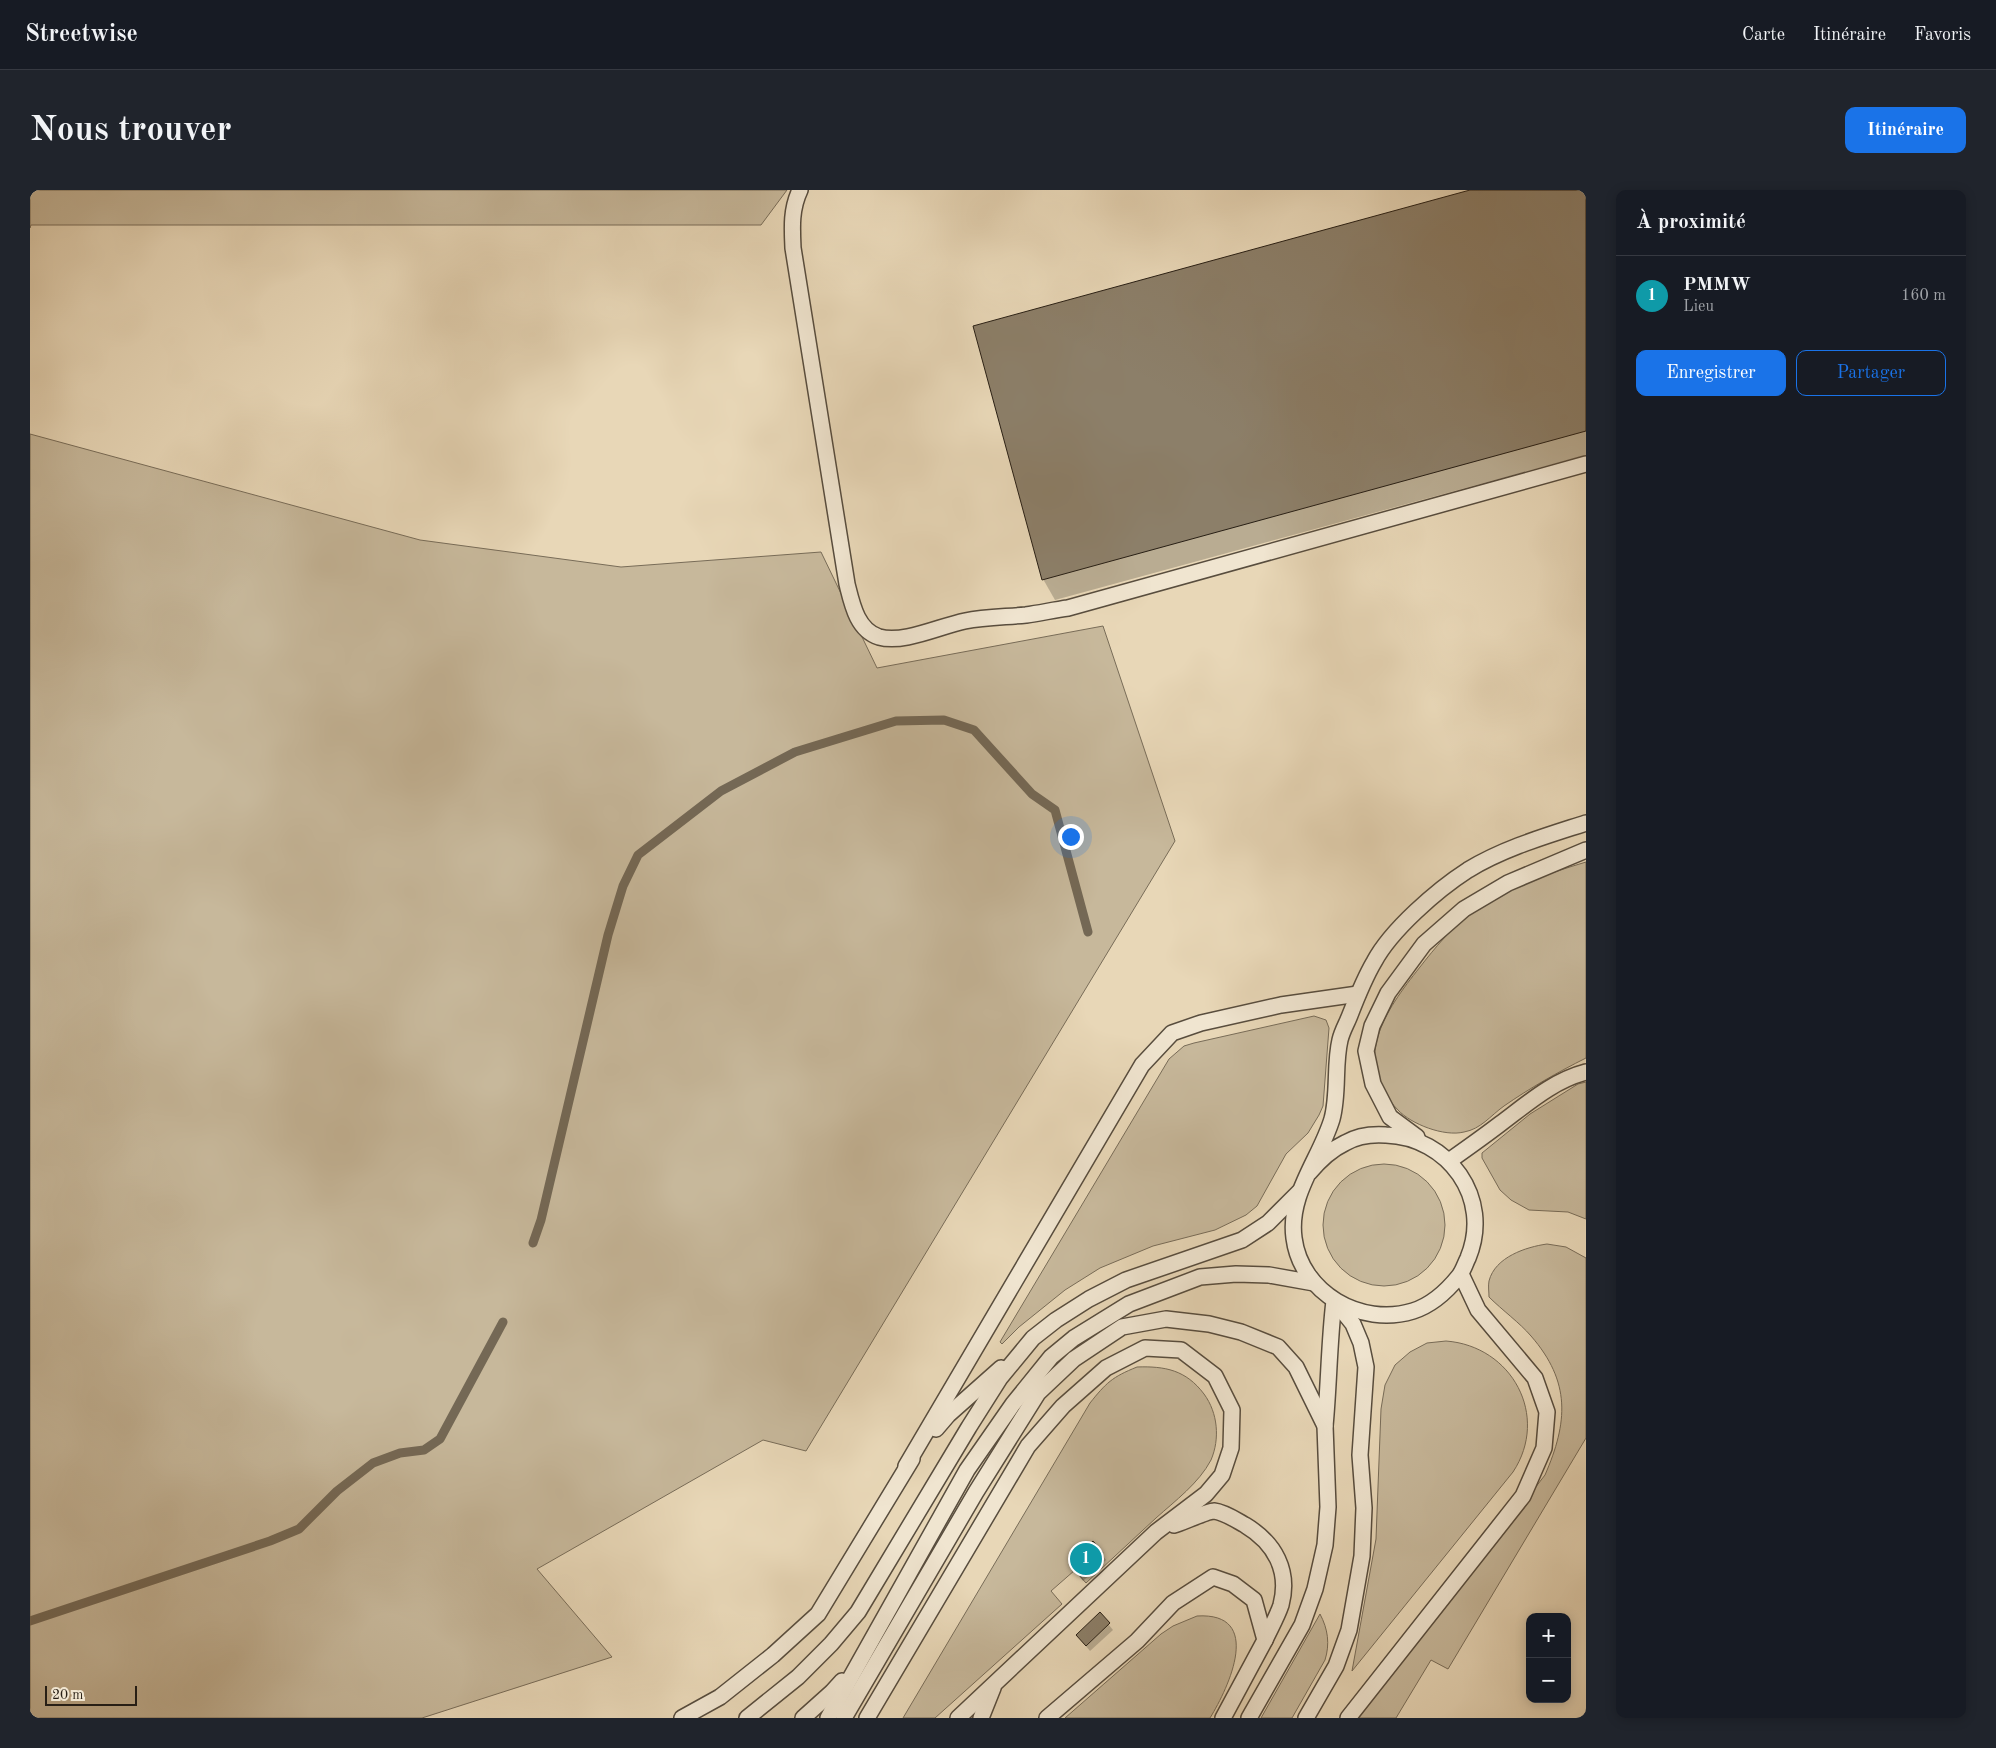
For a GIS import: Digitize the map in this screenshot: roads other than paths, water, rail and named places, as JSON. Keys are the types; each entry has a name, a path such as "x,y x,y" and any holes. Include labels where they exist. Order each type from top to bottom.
{"lane":[{"path":"800,190 794,203 792,248 847,584 858,620 868,631 878,636 890,638 905,637 990,617 1026,615 1068,608 1586,464"},
{"path":"1306,1718 1336,1666 1349,1630 1362,1556 1364,1508 1360,1455 1366,1367 1361,1344 1353,1324 1334,1301 1314,1283 1301,1262 1294,1239 1293,1216 1299,1192 1326,1138 1333,1113 1340,1040 1374,960 1399,928 1429,900 1468,871 1522,844 1586,824"},
{"path":"1334,1301 1359,1313 1387,1316 1414,1311 1441,1296 1461,1274 1473,1246 1475,1225 1473,1203 1466,1183 1449,1161 1390,1116 1373,1084 1366,1051 1372,1026 1388,993 1424,944 1464,909 1508,883 1586,850"},
{"path":"682,1718 720,1697 773,1655 818,1614 1142,1066 1155,1050 1172,1033 1201,1023 1281,1005 1358,994"},
{"path":"1449,1161 1537,1094 1572,1075 1586,1072"},
{"path":"1309,1173 1323,1157 1346,1142 1373,1134 1400,1135 1426,1144"},
{"path":"906,1466 948,1415 1033,1338 1064,1315 1126,1280 1164,1265 1242,1240 1268,1223 1299,1192"},
{"path":"828,1718 966,1470 1013,1404 1051,1357 1074,1338 1129,1304 1200,1277 1236,1274 1269,1275 1314,1283"},
{"path":"1348,1718 1523,1496 1544,1448 1546,1412 1535,1378 1478,1310 1461,1274"},
{"path":"1250,1718 1302,1625 1315,1589 1325,1545 1328,1507 1325,1426 1330,1380 1331,1329 1334,1301"},
{"path":"844,1718 1009,1438 1038,1393 1074,1359 1122,1327 1166,1319 1209,1324 1241,1332 1278,1348 1296,1367 1325,1426"},
{"path":"747,1718 798,1677 831,1644 858,1612 1000,1378 1033,1338"},
{"path":"867,1718 1028,1446 1063,1406 1106,1368 1145,1348 1181,1350 1215,1376 1232,1410 1231,1448 1222,1475 1206,1494 1156,1532 958,1718"},
{"path":"993,1504 1009,1438"},
{"path":"1156,1532 1213,1511 1231,1517 1250,1528 1268,1544 1278,1559 1285,1580 1280,1606 1265,1640 1222,1718"},
{"path":"1047,1718 1137,1641 1173,1603 1213,1577 1233,1584 1254,1600 1265,1640"},
{"path":"803,1718 832,1692 866,1651"},
{"path":"981,1718 994,1684"}],"waterway":[{"path":"533,1243 541,1220 608,935 623,886 638,855 721,791 795,752 896,721 944,720 974,730 1032,794 1055,810 1088,932"},
{"path":"30,1621 270,1541 299,1529 337,1491 373,1463 400,1453 424,1450 440,1439 503,1322"}],"place":[{"name":"PMMW","path":"1086,1559"}]}
